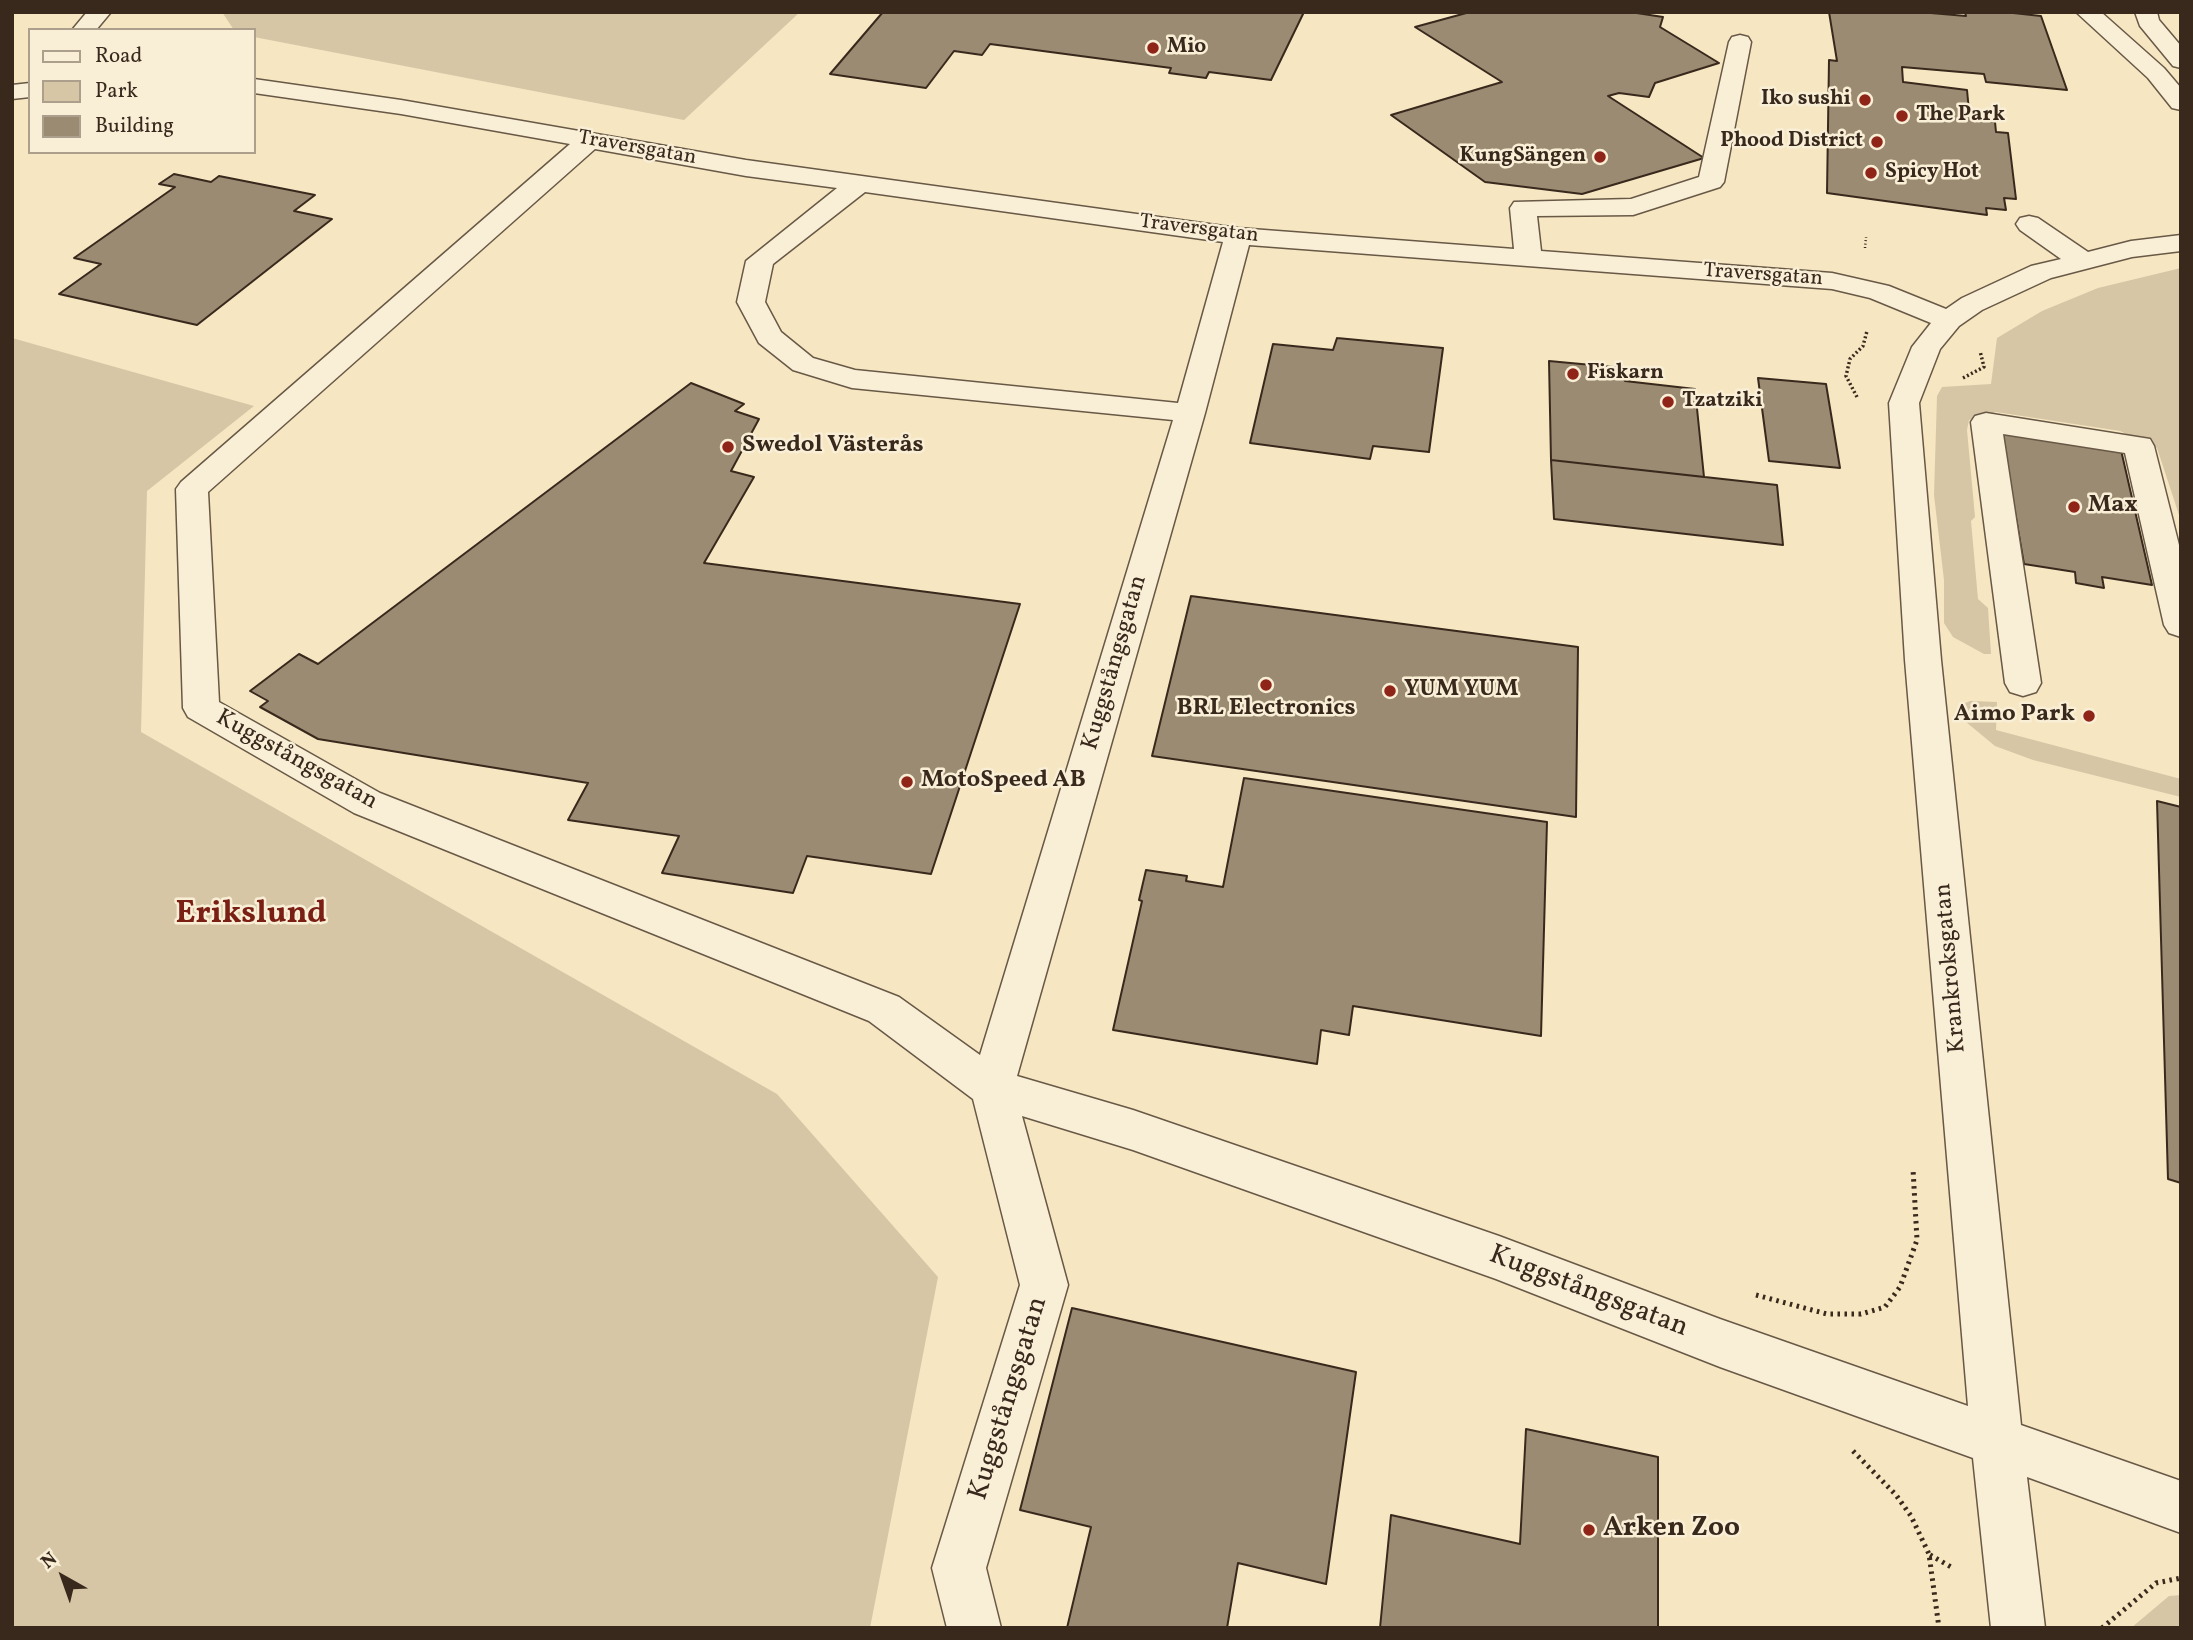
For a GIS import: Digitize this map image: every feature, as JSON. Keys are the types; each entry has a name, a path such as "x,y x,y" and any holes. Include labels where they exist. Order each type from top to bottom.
{"street":[{"path":"85,28 100,12"},
{"path":"2087,12 2156,74 2181,103"},
{"path":"2146,12 2148,21 2181,61"},
{"path":"1529,260 1523,208 1633,206 1711,182 1740,42"},
{"name":"Traversgatan","path":"256,86 401,107 858,185 1238,236 1832,281 1879,292 1949,320"},
{"name":"Kuggstångsgatan","path":"589,141 191,489 201,708 367,803 884,1010 992,1088 1133,1130 1499,1258 1720,1343 1997,1444 2181,1507"},
{"path":"858,185 760,261 751,302 769,337 803,364 852,379 1190,413"},
{"path":"2029,224 2083,261"},
{"path":"1949,320 1972,304 2041,272 2131,249 2176,232"},
{"name":"Kuggstångsgatan","path":"974,1628 959,1568 1044,1285 992,1088 1190,413 1238,236"},
{"name":"Krankroksgatan","path":"1949,320 1926,348 1904,403 1923,660 1997,1444 2018,1628"},
{"path":"2023,682 1986,422 2139,446 2181,625"}],"path":[{"path":"1863,346 1850,359 1846,376 1848,385 1863,406"},
{"path":"1720,1343 1733,1289 1827,1314 1861,1314 1885,1307 1900,1287 1917,1240 1912,1158"},
{"path":"1911,1516 1929,1554 1939,1628"},
{"path":"2102,1628 2155,1583 2181,1578"}],"green space":[{"path":"222,12 800,12 684,120 256,37 256,28 233,28"},
{"path":"2181,268 2181,521 2157,448 2120,431 1996,412 1969,420 1967,430 1975,517 1971,521 1978,599 1988,608 1991,654 1984,654 1953,637 1944,623 1944,580 1934,495 1937,396 1942,387 1991,384 1997,338 2042,311 2098,288"},
{"path":"12,338 254,406 147,491 141,732 777,1094 938,1277 870,1628 12,1628"},
{"path":"1970,701 1997,702 1996,730 2181,779 2181,797 2033,760 1995,746 1960,717 1958,706"},
{"path":"2181,1595 2181,1628 2131,1628 2169,1596"}],"building":[{"name":"Mio","path":"883,12 1304,12 1271,80 1209,72 1206,78 1169,73 1171,68 990,44 982,55 954,51 926,88 830,74"},
{"path":"1470,12 1630,12 1663,17 1660,27 1719,63 1655,83 1649,97 1619,93 1608,96 1704,158 1582,194 1485,182 1391,115 1502,82 1415,27"},
{"name":"The Park","path":"1829,12 1919,12 1966,16 1965,12 2004,12 2041,16 2067,90 1986,82 1984,74 1902,67 1903,82 1967,90 1969,111 1976,112 1976,119 1995,122 1996,132 2008,133 2016,199 2004,198 2006,210 1986,208 1987,215 1827,193 1829,60 1837,61"},
{"path":"174,174 211,182 219,176 315,195 294,211 332,219 197,325 59,294 101,264 74,258 175,187 159,184"},
{"path":"1337,338 1443,348 1429,452 1373,446 1370,459 1250,443 1273,344 1333,350"},
{"path":"1549,361 1624,368 1625,381 1695,389 1704,477 1551,460"},
{"path":"1758,378 1826,384 1840,468 1769,461"},
{"path":"691,383 744,404 735,411 759,419 731,471 754,477 704,563 1020,604 931,874 807,856 793,893 662,873 679,836 568,820 588,783 318,739 260,707 268,701 250,691 299,654 318,664"},
{"name":"Max","path":"2001,433 2121,450 2152,585 2102,577 2104,588 2076,583 2075,572 2024,564"},
{"path":"1551,460 1777,485 1783,545 1554,519"},
{"path":"1191,596 1578,647 1576,817 1152,756"},
{"path":"1244,778 1547,822 1541,1036 1353,1006 1349,1035 1321,1030 1317,1064 1113,1030 1142,901 1139,900 1146,870 1187,876 1186,881 1223,887"},
{"path":"2157,801 2181,807 2181,1183 2168,1179"},
{"path":"1072,1308 1356,1372 1326,1584 1238,1563 1227,1628 1067,1628 1091,1527 1020,1510"},
{"name":"Arken Zoo","path":"1526,1429 1658,1457 1658,1628 1380,1628 1391,1515 1520,1544"}],"place":[{"name":"Mio","path":"1153,48"},
{"name":"Iko sushi","path":"1865,100"},
{"name":"The Park","path":"1902,116"},
{"name":"Phood District","path":"1877,142"},
{"name":"KungSängen","path":"1600,157"},
{"name":"Spicy Hot","path":"1871,173"},
{"name":"Fiskarn","path":"1573,374"},
{"name":"Tzatziki","path":"1668,402"},
{"name":"Swedol Västerås","path":"728,447"},
{"name":"Max","path":"2074,507"},
{"name":"BRL Electronics","path":"1266,685"},
{"name":"YUM YUM","path":"1390,691"},
{"name":"Aimo Park","path":"2089,716"},
{"name":"MotoSpeed AB","path":"907,782"},
{"name":"Arken Zoo","path":"1589,1530"}],"district":[{"name":"Erikslund","path":"251,916"}]}
